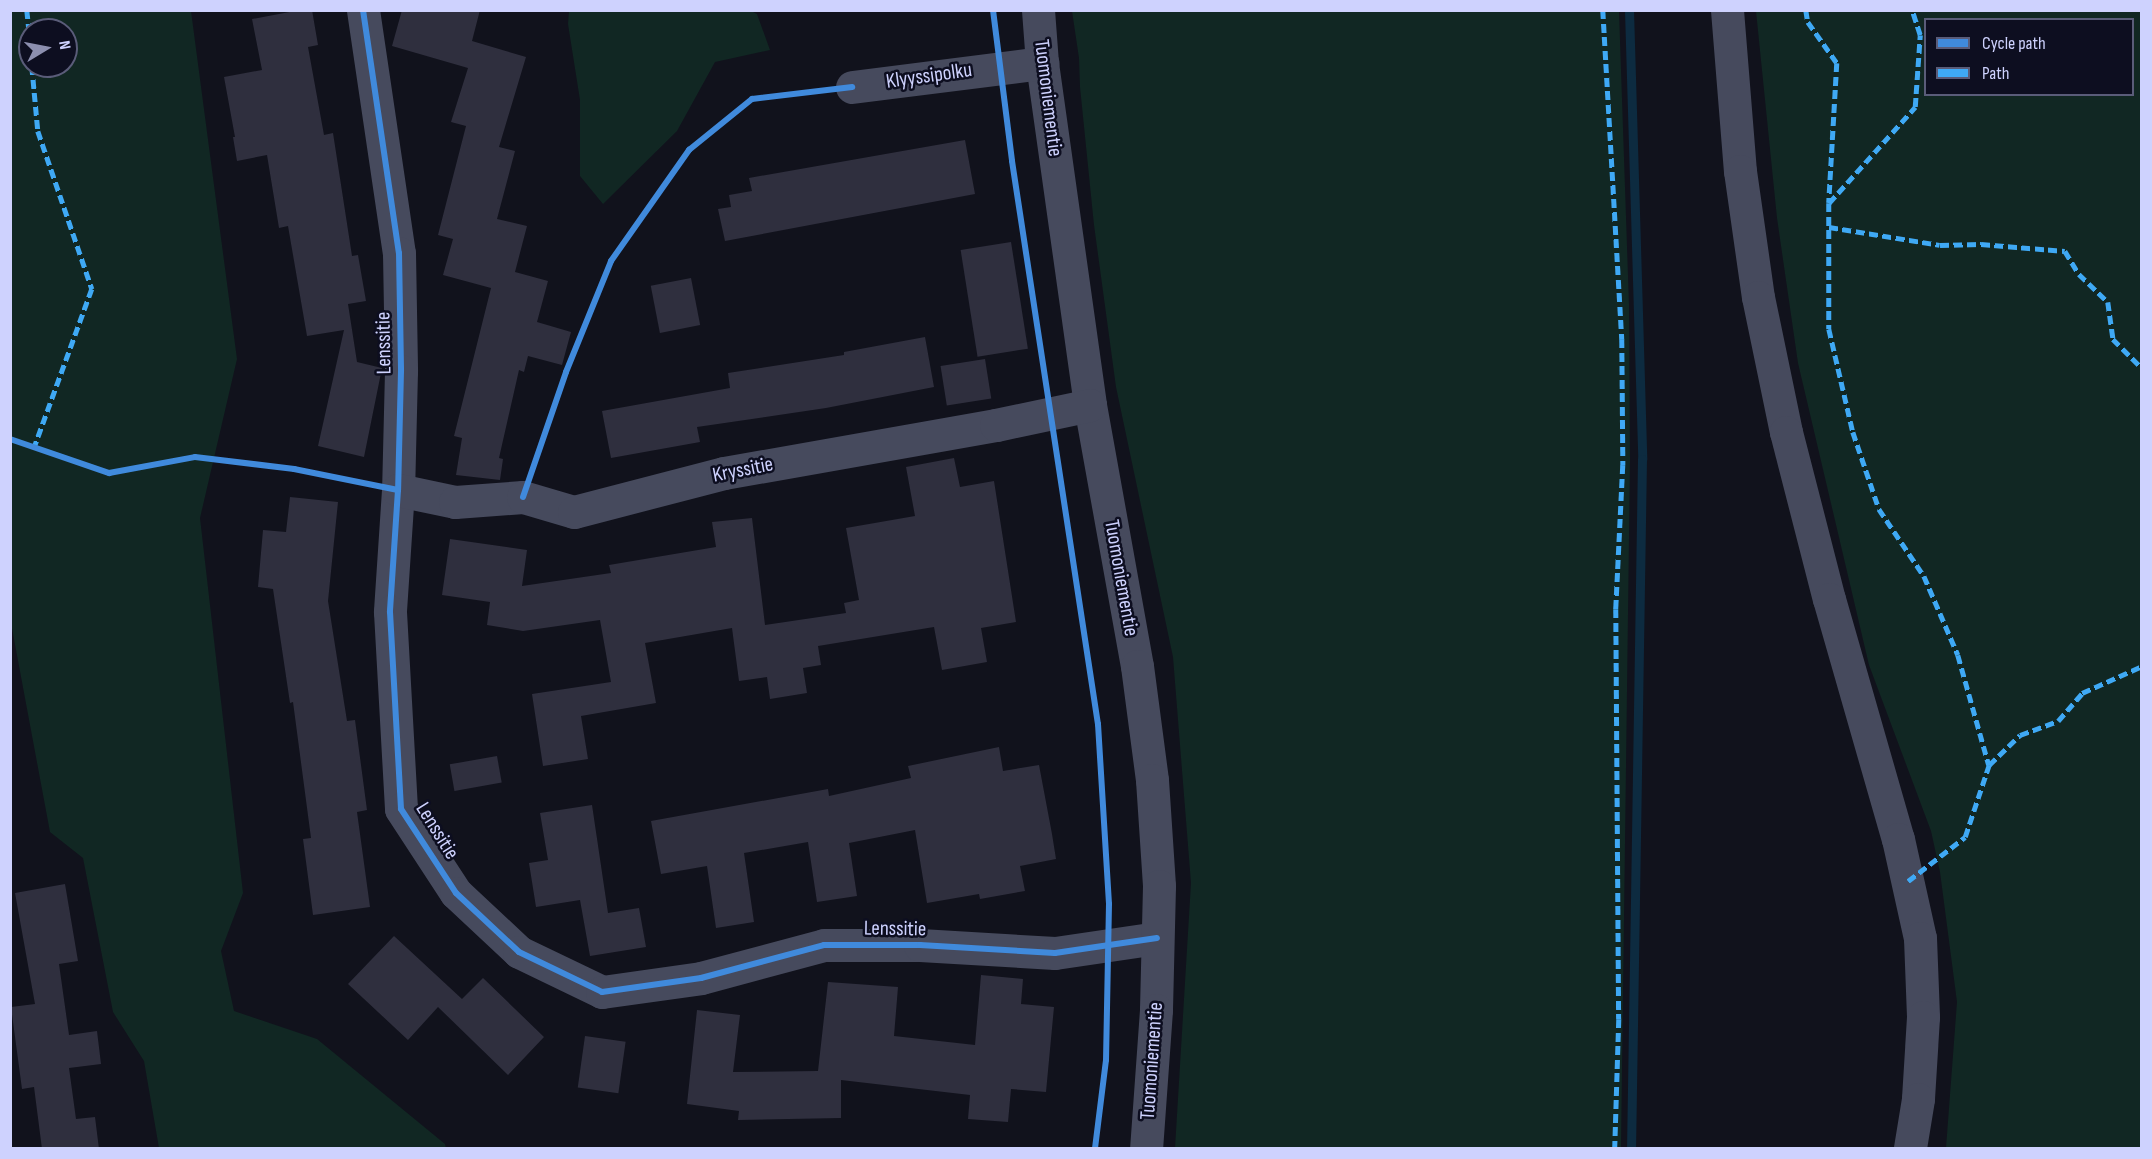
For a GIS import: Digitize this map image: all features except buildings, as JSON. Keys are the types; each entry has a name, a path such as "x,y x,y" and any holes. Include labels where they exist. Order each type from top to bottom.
{"street":[{"name":"Lenssitie","path":"363,10 399,253 401,371 398,489 390,612 401,809 456,893 519,952 602,992 700,978 824,945 920,945 1055,953 1157,938"},
{"name":"Tuomoniementie","path":"1038,10 1042,63 1090,405 1137,666 1152,780 1159,886 1156,1010 1146,1149"},
{"path":"1726,10 1740,171 1758,297 1786,432 1829,598 1898,839 1920,938 1923,1017 1918,1099 1910,1149"},
{"name":"Klyyssipolku","path":"852,87 1042,63"},
{"name":"Kryssitie","path":"398,489 456,502 523,497 574,512 724,473 996,425 1090,405"}],"green space":[{"path":"749,10 757,14 770,50 715,62 677,131 603,204 580,176 580,100 568,24 569,11"},
{"path":"10,11 191,11 237,359 200,518 243,893 221,951 234,1011 317,1039 445,1144 446,1148 159,1148 144,1061 113,1012 83,858 50,832 11,623"},
{"path":"1072,11 1619,11 1629,305 1630,461 1621,1148 1175,1148 1191,883 1173,657 1116,387 1094,225 1079,58"},
{"path":"1756,11 2141,11 2141,1148 1946,1148 1957,1002 1940,872 1931,831 1869,665 1798,363 1777,218"}],"waterway":[{"path":"1629,10 1642,459 1631,1148"}],"marked path":[{"path":"27,10 28,18"},
{"path":"1603,10 1622,339 1623,465 1616,609 1619,1019 1615,1148"},
{"path":"1806,10 1808,22 1837,63 1829,203 1829,329 1853,432 1879,509 1924,576 1958,655 1989,765"},
{"path":"1829,203 1915,107 1920,35 1912,10"},
{"path":"33,78 38,131 92,289 35,446"},
{"path":"1829,227 1940,245 1981,244 2065,251 2079,274 2108,302 2113,339 2142,368"},
{"path":"1908,881 1965,837 1989,765 2020,735 2058,721 2082,693 2142,666"}],"cycle path":[{"path":"363,10 399,253 401,371 398,490 390,612 401,809 456,893 519,952 602,992 701,978 824,945 920,945 1055,953 1157,938"},
{"path":"993,10 1012,161 1098,724 1109,904 1106,1060 1095,1148"},
{"path":"523,497 566,372 611,261 689,150 752,99 852,87"},
{"path":"10,439 109,473 195,457 294,469 398,490"}]}
